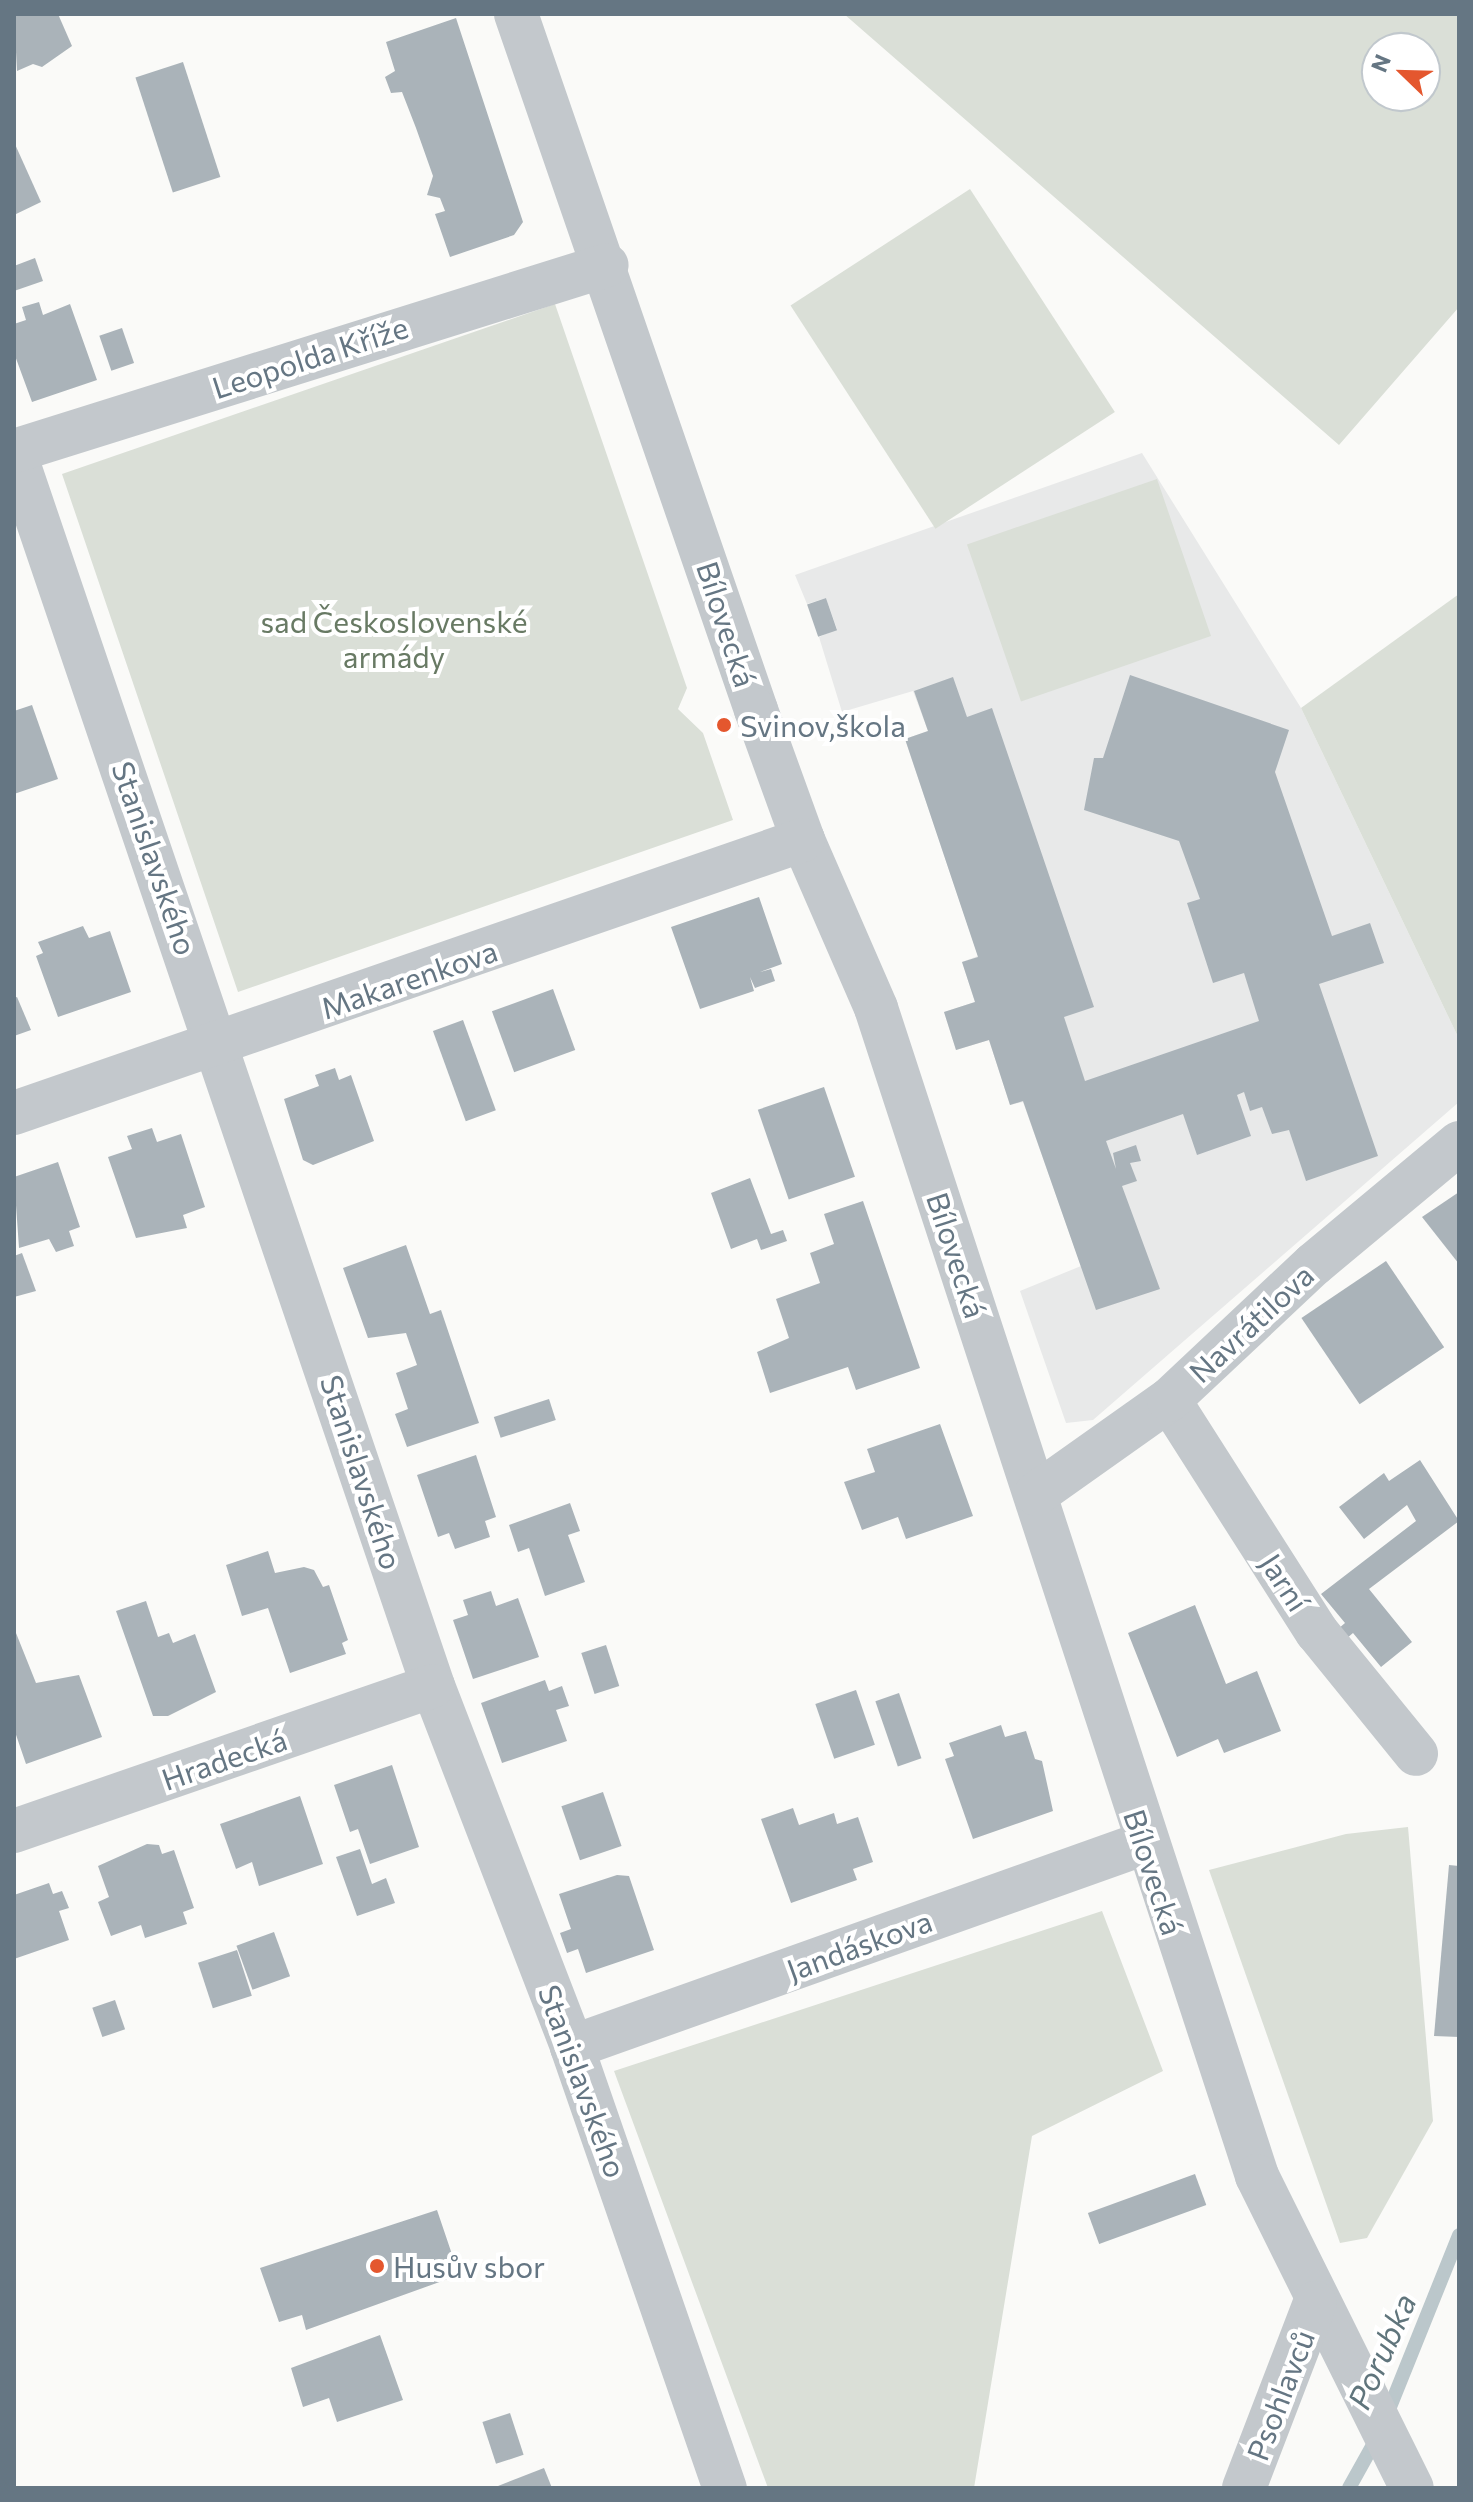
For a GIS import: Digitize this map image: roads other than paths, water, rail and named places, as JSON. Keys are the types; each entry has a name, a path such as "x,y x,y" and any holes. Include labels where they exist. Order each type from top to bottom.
{"street":[{"name":"Bílovecká","path":"516,14 607,265 803,840 876,1008 1036,1494 1145,1843 1257,2176 1359,2393 1412,2488"},
{"name":"Leopolda Kříže","path":"14,451 607,265"},
{"name":"Stanislavského","path":"14,451 219,1046 433,1686 572,2047 725,2488"},
{"name":"Makarenkova","path":"14,1113 219,1046 803,840"},
{"name":"Navrátilova","path":"1036,1494 1169,1400 1314,1264 1459,1143"},
{"name":"Jarní","path":"1169,1400 1317,1632 1416,1754"},
{"name":"Hradecká","path":"14,1831 433,1686"},
{"name":"Jandáskova","path":"572,2047 1145,1843"},
{"name":"Psohlavců","path":"1244,2488 1315,2303"}],"waterway":[{"name":"Porubka","path":"1386,2417 1459,2235"},
{"name":"Porubka","path":"1349,2488 1378,2436"}],"place":[{"name":"Svinov,škola","path":"724,725"},
{"name":"Husův sbor","path":"377,2266"}],"park label":[{"name":"sad Československé armády","path":"394,638"}]}
